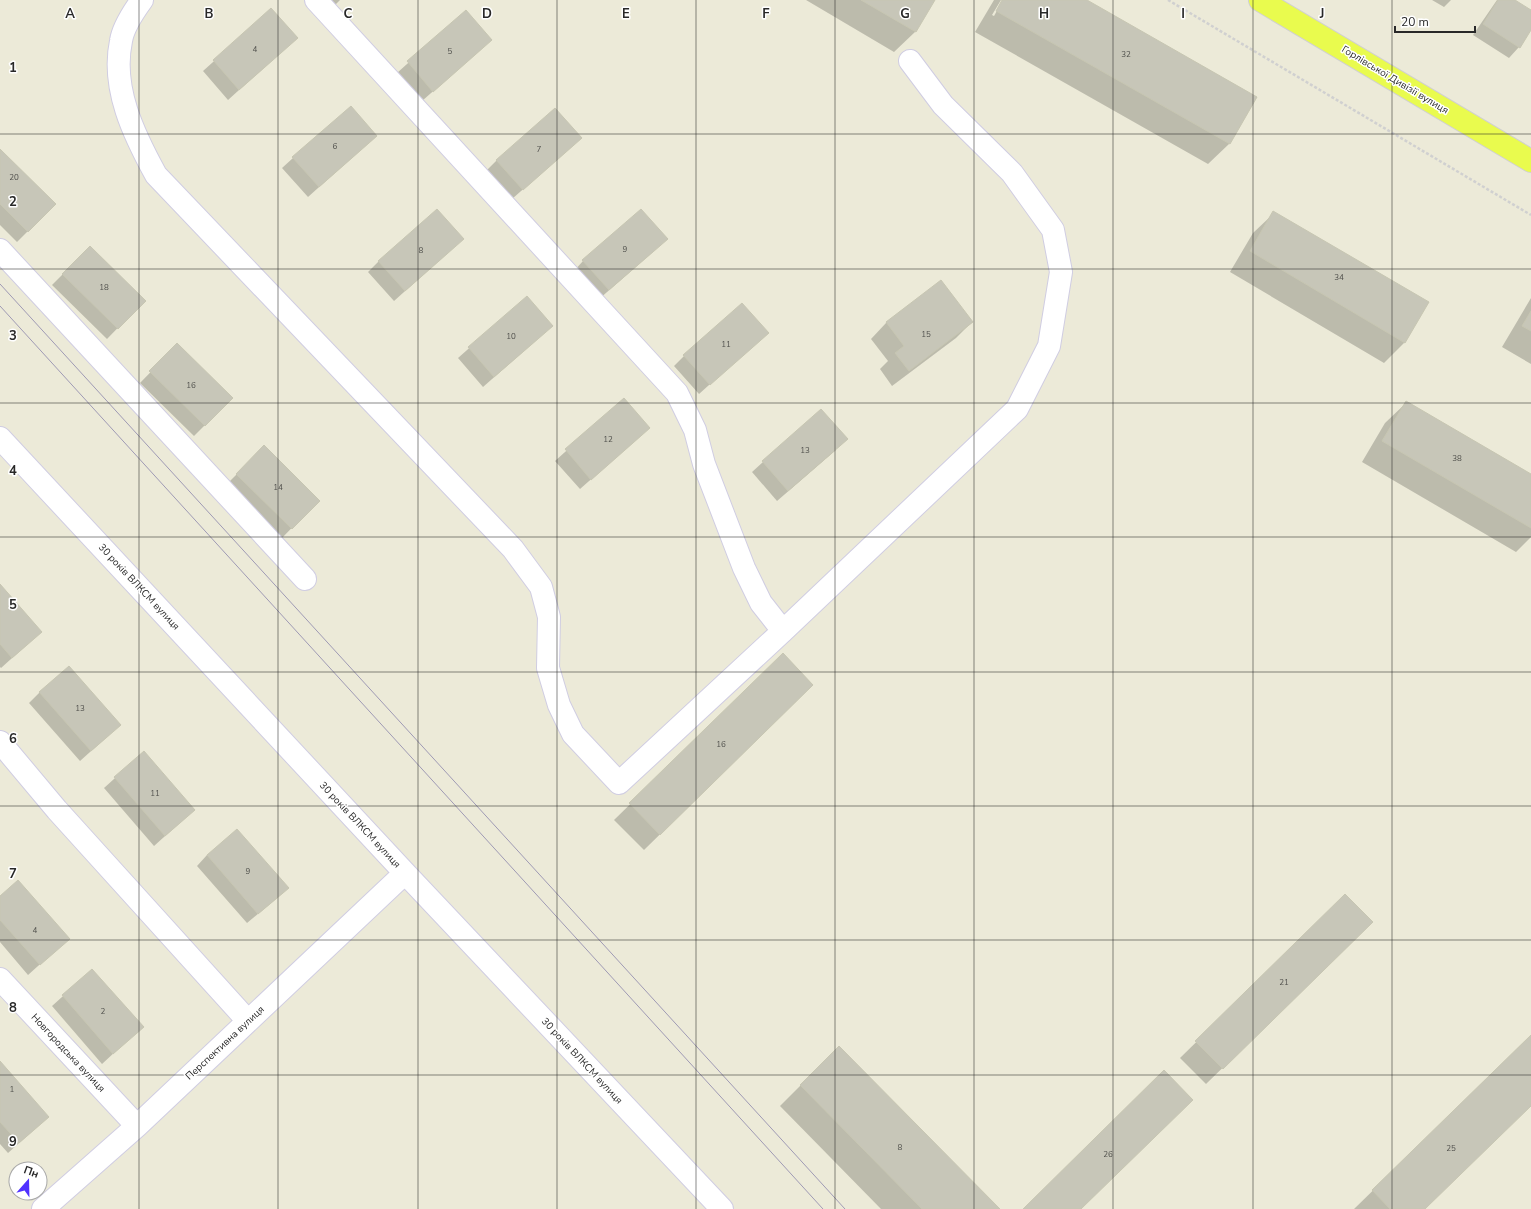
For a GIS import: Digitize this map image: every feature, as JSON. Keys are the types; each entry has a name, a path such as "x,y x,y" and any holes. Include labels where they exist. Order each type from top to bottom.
{"main road":[{"name":"Горлівської Дивізії вулиця","path":"1260,0 1531,161"}],"street":[{"path":"142,0 136,8 121,40 118,72 125,107 139,144 156,175 513,549 541,587 548,617 548,668 559,704 573,734 618,783 783,631 1017,409 1049,346 1061,272 1053,230 1012,173 943,105 910,61"},
{"path":"316,0 677,393 695,430 704,464 744,568 761,604 783,631"},
{"path":"0,250 305,579"},
{"name":"30 років ВЛКСМ вулиця","path":"0,438 405,874 722,1209"},
{"path":"0,742 57,810 248,1021"},
{"name":"Перспективна вулиця","path":"43,1209 137,1126 405,874"},
{"name":"Новгородська вулиця","path":"0,979 137,1126"}],"path":[{"path":"1168,0 1531,215"}],"building":[{"path":"861,0 935,0 916,32"},
{"path":"1002,0 1087,0 1257,97 1230,144 996,11"},
{"path":"1498,0 1515,0 1531,10 1531,30 1520,48 1483,24"},
{"path":"271,8 298,38 239,90 213,60"},
{"path":"466,10 492,40 433,92 407,61"},
{"path":"351,106 377,136 319,187 292,157"},
{"path":"555,108 582,138 523,190 496,160"},
{"path":"0,149 56,204 28,232 0,204"},
{"path":"437,209 464,239 405,291 378,261"},
{"path":"641,209 668,239 609,290 582,260"},
{"path":"1273,211 1429,302 1405,343 1250,251"},
{"path":"90,246 146,301 118,329 62,274"},
{"path":"941,280 973,322 909,371 895,353 904,346 886,322"},
{"path":"527,296 553,326 494,377 468,347"},
{"path":"742,303 769,333 710,385 683,355"},
{"path":"1531,311 1531,331 1522,326"},
{"path":"177,343 233,398 205,426 149,371"},
{"path":"624,398 650,428 591,480 565,449"},
{"path":"1406,401 1531,474 1531,528 1382,441"},
{"path":"821,409 848,439 788,491 762,461"},
{"path":"264,445 320,501 292,529 236,474"},
{"path":"0,584 42,632 12,658 0,644"},
{"path":"783,653 813,685 660,835 629,803"},
{"path":"69,666 121,725 91,751 39,692"},
{"path":"144,751 195,810 165,836 114,777"},
{"path":"237,829 289,888 258,914 207,855"},
{"path":"18,880 70,939 40,965 0,920 0,896"},
{"path":"1345,894 1373,922 1223,1069 1195,1041"},
{"path":"92,969 144,1027 113,1054 62,995"},
{"path":"1531,1035 1531,1106 1425,1209 1390,1209 1372,1190"},
{"path":"839,1046 1000,1209 922,1209 800,1085"},
{"path":"0,1061 49,1117 19,1143 0,1122"},
{"path":"1164,1070 1193,1100 1081,1209 1023,1209"}],"tram line":[{"path":"0,284 845,1209"},
{"path":"0,306 823,1209"}]}
